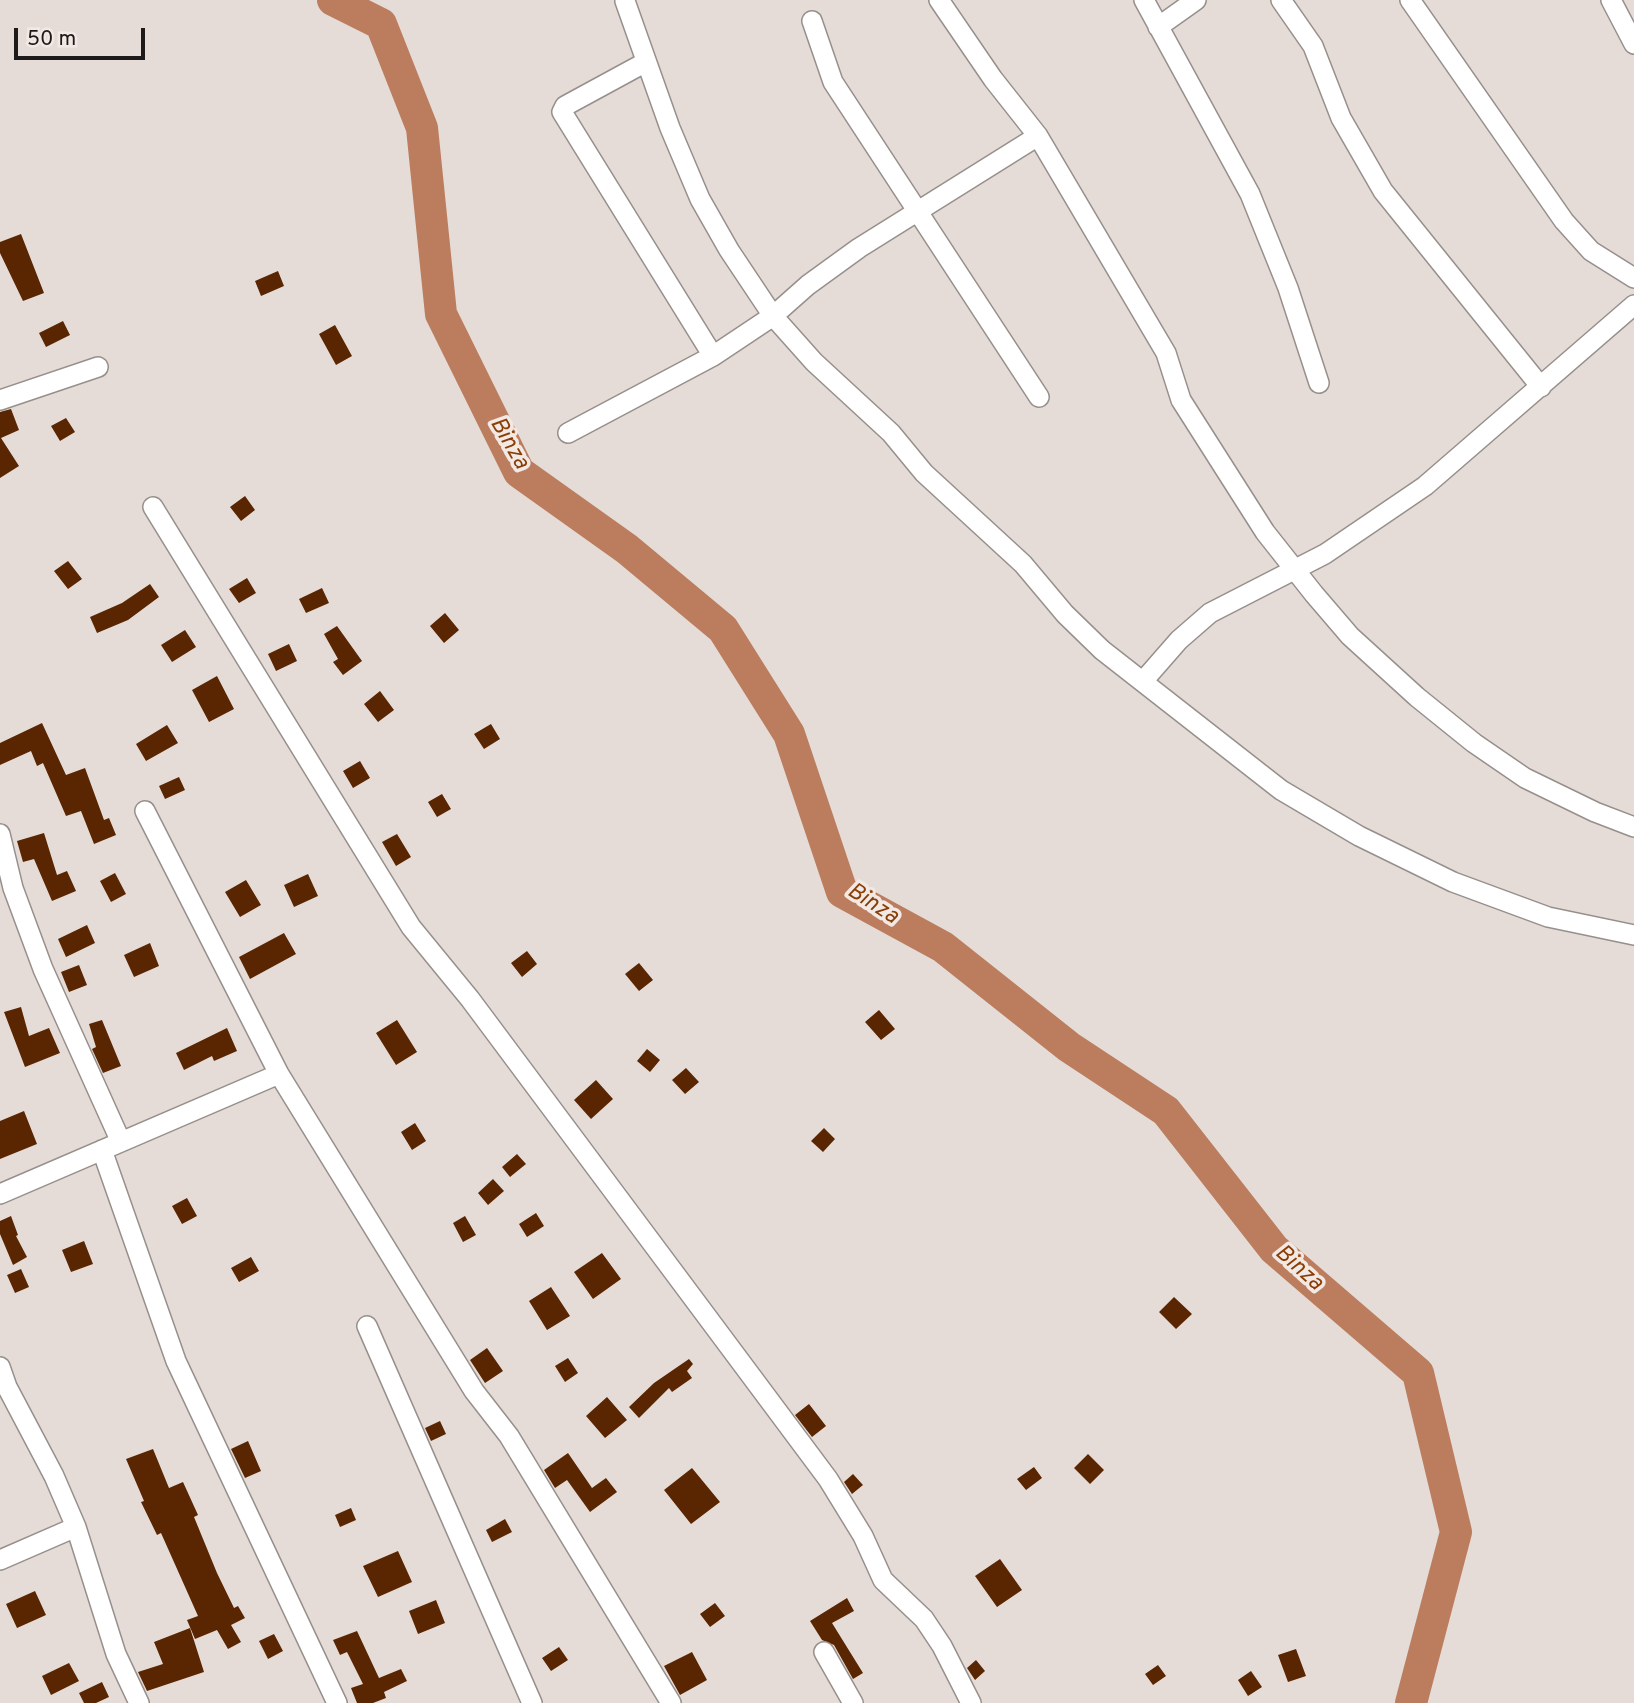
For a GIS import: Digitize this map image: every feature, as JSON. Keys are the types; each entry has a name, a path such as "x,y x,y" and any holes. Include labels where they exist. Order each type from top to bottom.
{"street":[{"path":"939,0 993,79 1038,136 1166,353 1181,400 1265,532 1350,636 1417,697 1474,743 1525,778 1595,812 1634,827"},
{"path":"1144,0 1250,194 1288,288 1319,383"},
{"path":"1158,27 1196,0"},
{"path":"1281,0 1313,46 1341,118 1383,191 1541,387"},
{"path":"1410,0 1564,221 1591,251 1634,278"},
{"path":"1611,0 1634,44"},
{"path":"625,1 700,199 729,250 773,316 814,362 891,433 924,473 1024,564 1074,623 1102,650 1144,680 1281,790 1359,836 1453,882 1548,917 1634,935"},
{"path":"812,21 833,82 1039,397"},
{"path":"646,62 565,106 562,112 713,356"},
{"path":"568,433 713,356 773,316 808,285 917,211 1038,136"},
{"path":"1144,680 1179,640 1210,613 1325,554 1425,486 1634,305"},
{"path":"0,400 98,367"},
{"path":"153,507 411,927 470,999 828,1479 863,1536 883,1580 924,1619 971,1703"},
{"path":"145,811 279,1074 474,1391 509,1436 671,1703"},
{"path":"0,834 13,888 43,969 121,1142"},
{"path":"0,1194 279,1074"},
{"path":"102,1150 176,1361 337,1703"},
{"path":"367,1326 532,1703"},
{"path":"0,1367 24,1423 54,1476 76,1527 116,1654 139,1703"},
{"path":"0,1560 76,1527"},
{"path":"824,1652 853,1703"}],"building":[{"path":"21,234 44,293 23,301 0,253 0,242"},
{"path":"278,271 284,286 261,296 255,281"},
{"path":"63,321 70,335 46,347 39,333"},
{"path":"335,325 352,356 336,365 319,334"},
{"path":"11,409 19,430 1,438 19,466 0,478 0,412"},
{"path":"66,418 75,432 60,441 51,426"},
{"path":"245,496 255,510 241,521 230,507"},
{"path":"68,561 82,579 68,589 54,571"},
{"path":"247,578 256,593 239,603 229,589"},
{"path":"150,584 159,597 128,620 97,633 90,617 122,603"},
{"path":"322,588 329,603 306,613 299,599"},
{"path":"445,613 459,630 444,643 430,626"},
{"path":"337,626 362,661 343,675 333,662 338,659 324,634"},
{"path":"185,630 196,647 172,662 161,645"},
{"path":"289,644 297,661 276,671 268,654"},
{"path":"217,676 234,709 209,722 192,690"},
{"path":"380,691 394,710 378,722 364,704"},
{"path":"42,723 66,775 85,768 104,820 109,818 116,835 94,844 81,811 66,816 43,763 37,766 31,751 0,765 0,743"},
{"path":"491,724 500,739 484,749 474,734"},
{"path":"167,725 178,743 146,761 136,744"},
{"path":"360,761 370,778 353,788 343,771"},
{"path":"179,777 185,790 165,799 159,786"},
{"path":"442,794 451,809 437,817 428,802"},
{"path":"44,833 57,875 67,871 76,891 52,901 34,859 23,862 17,841"},
{"path":"397,834 411,857 396,866 382,842"},
{"path":"115,873 126,894 111,902 100,881"},
{"path":"308,874 318,896 294,907 284,885"},
{"path":"246,880 261,905 240,917 225,892"},
{"path":"87,925 95,943 66,957 58,939"},
{"path":"284,933 296,954 250,979 239,957"},
{"path":"150,943 159,966 134,977 124,955"},
{"path":"527,951 537,964 522,977 511,963"},
{"path":"639,963 653,980 639,991 625,974"},
{"path":"79,965 87,985 69,992 61,972"},
{"path":"21,1007 29,1036 49,1028 60,1053 25,1067 4,1012"},
{"path":"879,1010 895,1029 881,1040 865,1022"},
{"path":"102,1020 121,1066 103,1073 92,1049 96,1047 89,1024"},
{"path":"397,1020 417,1052 396,1065 376,1033"},
{"path":"227,1028 237,1051 214,1061 212,1056 184,1070 176,1053"},
{"path":"647,1049 660,1060 650,1072 637,1061"},
{"path":"686,1068 699,1082 685,1094 672,1080"},
{"path":"596,1080 613,1099 591,1119 574,1100"},
{"path":"24,1111 37,1144 0,1159 0,1121"},
{"path":"415,1123 426,1141 412,1150 401,1132"},
{"path":"824,1128 835,1139 823,1152 811,1141"},
{"path":"517,1154 526,1164 510,1177 502,1167"},
{"path":"493,1179 504,1191 488,1205 478,1193"},
{"path":"187,1198 197,1216 182,1224 172,1206"},
{"path":"536,1213 544,1226 527,1237 519,1224"},
{"path":"11,1216 18,1235 16,1236 27,1257 13,1265 0,1234 0,1221"},
{"path":"465,1216 476,1235 463,1242 453,1223"},
{"path":"84,1241 93,1264 71,1272 62,1250"},
{"path":"602,1253 621,1279 593,1299 574,1272"},
{"path":"251,1257 259,1271 239,1282 231,1268"},
{"path":"21,1269 29,1287 15,1293 7,1275"},
{"path":"551,1287 570,1316 547,1330 529,1301"},
{"path":"1174,1297 1192,1314 1176,1329 1159,1312"},
{"path":"487,1348 503,1371 485,1383 470,1360"},
{"path":"568,1358 578,1373 565,1382 555,1366"},
{"path":"689,1359 693,1364 687,1371 692,1378 672,1392 669,1388 639,1418 629,1407 654,1383"},
{"path":"607,1397 627,1420 605,1438 586,1416"},
{"path":"809,1404 826,1426 812,1437 795,1415"},
{"path":"440,1421 446,1434 431,1441 425,1428"},
{"path":"248,1441 261,1471 245,1478 231,1449"},
{"path":"153,1449 169,1488 183,1482 198,1515 194,1517 217,1573 234,1608 238,1606 245,1618 231,1625 241,1642 228,1649 217,1630 195,1639 187,1620 198,1616 161,1533 157,1535 141,1502 144,1501 126,1459"},
{"path":"568,1453 592,1488 606,1478 617,1492 590,1512 567,1480 555,1488 544,1470"},
{"path":"1088,1454 1104,1470 1090,1484 1074,1468"},
{"path":"1034,1467 1042,1478 1026,1490 1017,1479"},
{"path":"692,1468 720,1502 691,1524 664,1490"},
{"path":"853,1474 863,1485 852,1494 844,1482"},
{"path":"351,1508 356,1520 340,1527 335,1515"},
{"path":"505,1519 512,1532 492,1542 486,1530"},
{"path":"398,1551 412,1582 378,1597 363,1566"},
{"path":"1000,1559 1022,1590 997,1607 975,1576"},
{"path":"35,1591 46,1615 17,1628 6,1604"},
{"path":"847,1598 854,1611 832,1623 863,1673 853,1679 834,1645 822,1640 810,1621"},
{"path":"436,1600 445,1623 418,1634 409,1611"},
{"path":"715,1603 725,1616 710,1627 700,1614"},
{"path":"190,1628 204,1672 147,1691 138,1672 163,1664 154,1642"},
{"path":"357,1631 379,1678 401,1669 407,1681 384,1692 386,1698 373,1703 357,1703 351,1688 363,1684 347,1652 340,1655 333,1640"},
{"path":"274,1634 283,1651 268,1659 259,1641"},
{"path":"559,1647 568,1660 551,1671 542,1658"},
{"path":"1296,1649 1306,1676 1288,1682 1278,1655"},
{"path":"692,1652 707,1680 680,1695 664,1666"},
{"path":"976,1660 985,1671 975,1680 967,1668"},
{"path":"69,1663 79,1681 51,1695 42,1676"},
{"path":"1158,1665 1166,1676 1153,1685 1145,1674"},
{"path":"1251,1671 1262,1687 1248,1696 1238,1680"},
{"path":"102,1682 109,1697 96,1703 84,1703 79,1693"}],"waterway":[{"name":"Binza","path":"333,0 381,24 422,128 441,314 519,472 627,549 723,629 789,734 842,892 943,947 1069,1047 1166,1111 1274,1249 1418,1373 1456,1532 1411,1703"}]}
